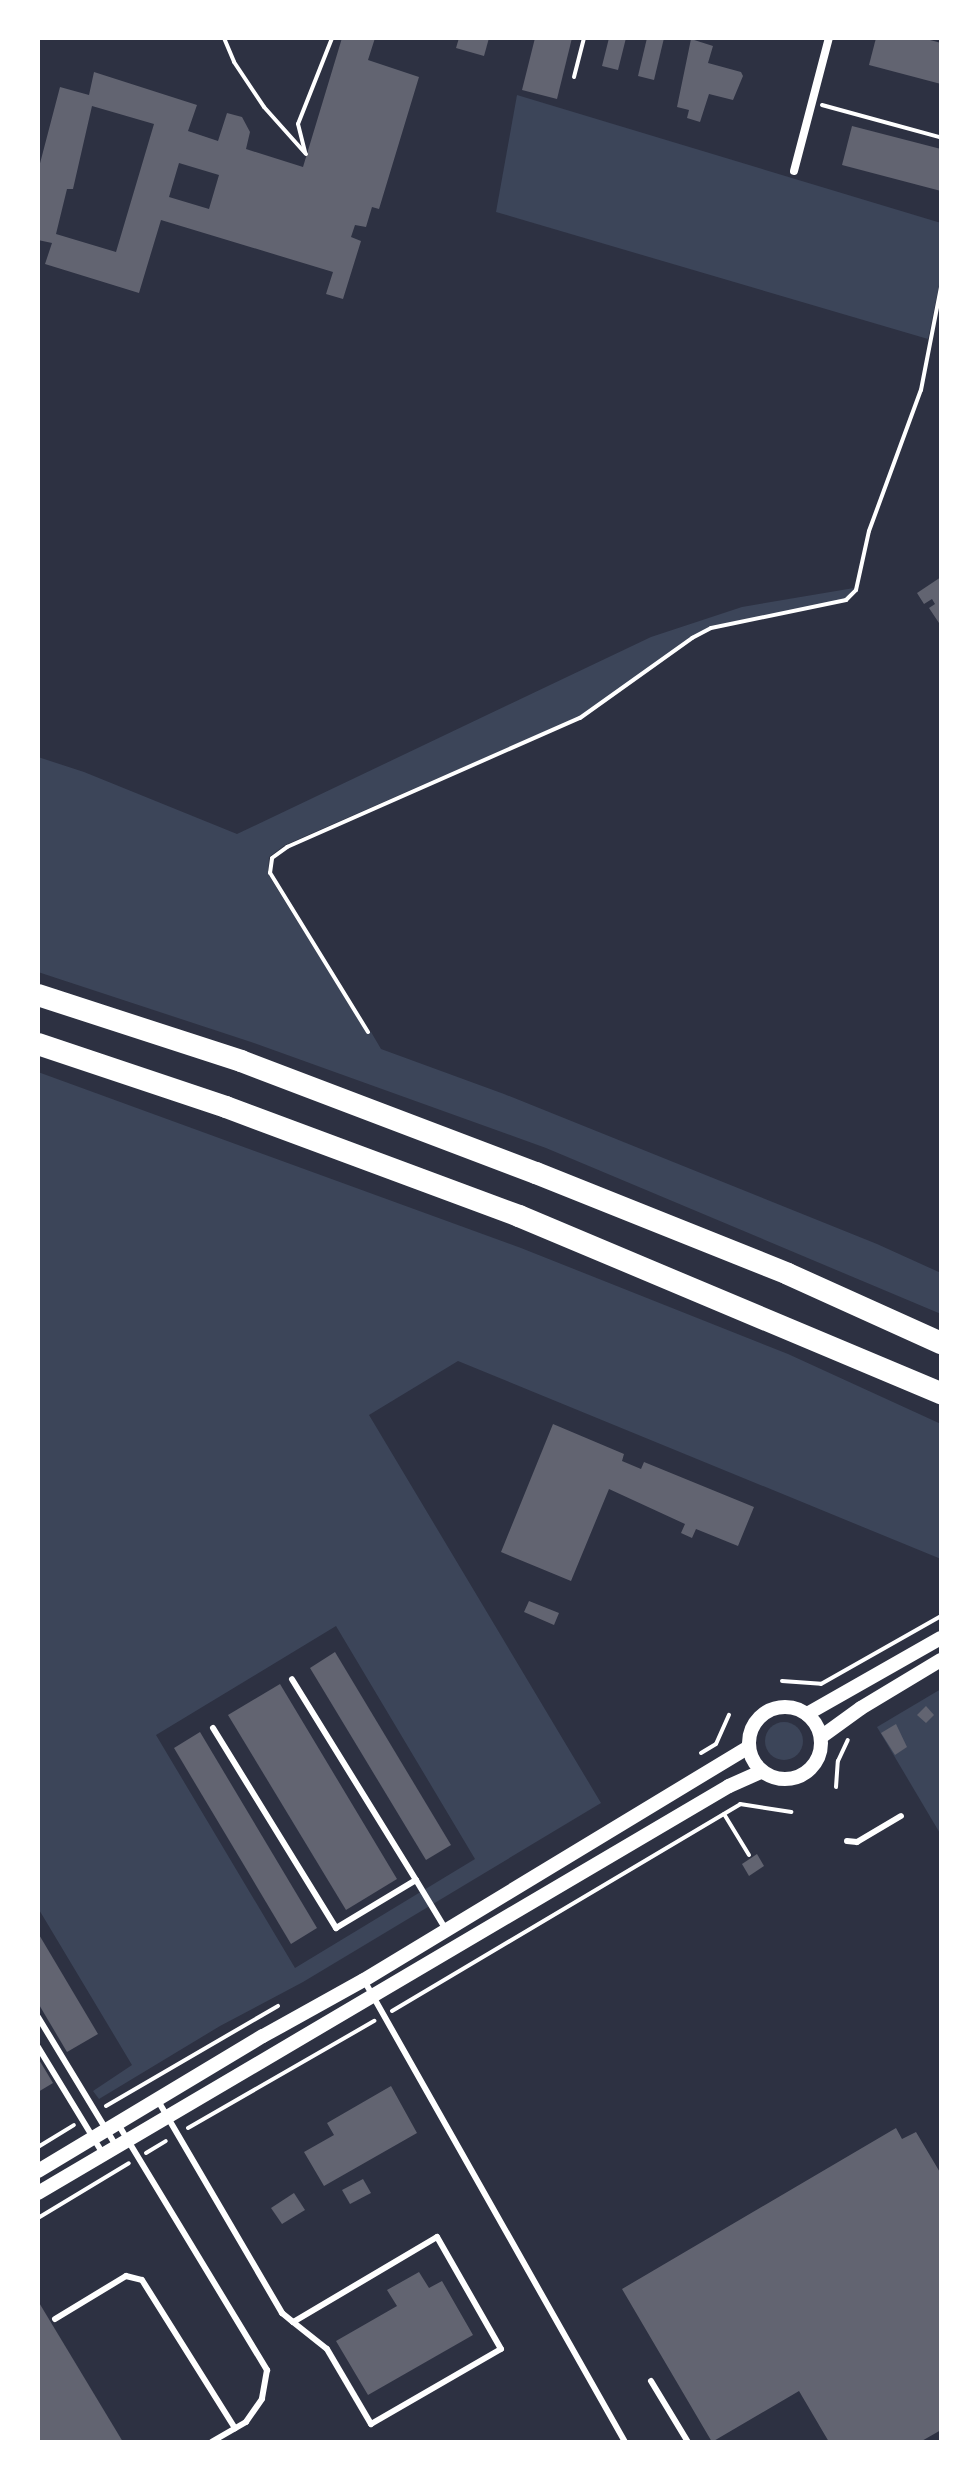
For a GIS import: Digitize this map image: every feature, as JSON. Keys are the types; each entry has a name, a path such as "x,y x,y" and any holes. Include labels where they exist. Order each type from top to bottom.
{"highway":[{"path":"38,995 241,1061 536,1173 788,1274 941,1343"},
{"path":"38,1044 226,1107 519,1216 941,1393"}],"street":[{"path":"794,171 829,38"},
{"path":"807,1714 941,1638"},
{"path":"821,1737 861,1708 941,1660"},
{"path":"779,1707 794,1707 807,1714 821,1737 820,1754 812,1768 801,1776 774,1778 761,1772 752,1760 748,1747 749,1733 765,1712 779,1707"},
{"path":"38,2171 447,1931 748,1747"},
{"path":"38,2193 729,1786 761,1772"}],"lane":[{"path":"292,1679 447,1931"},
{"path":"213,1728 336,1928 416,1880"},
{"path":"847,1841 857,1842 901,1816"},
{"path":"364,1980 625,2442"},
{"path":"38,2017 96,2112 112,2127 122,2143 139,2157 267,2370 262,2399 246,2422 212,2442"},
{"path":"38,2047 103,2154"},
{"path":"157,2099 282,2313 293,2322 327,2349 371,2424 501,2349 437,2237 293,2322"},
{"path":"112,2127 122,2143"},
{"path":"55,2319 126,2276 142,2280 235,2428"},
{"path":"651,2381 688,2442"}],"path":[{"path":"224,38 234,62 264,107 306,154 299,139 298,124 332,38"},
{"path":"574,77 584,38"},
{"path":"812,102 939,137"},
{"path":"368,1032 270,873 272,858 287,847 580,718 692,638 711,628 846,600 856,590 869,531 921,390 941,287"},
{"path":"782,1681 821,1684 941,1616"},
{"path":"694,1758 716,1744 729,1715"},
{"path":"836,1787 838,1761 850,1734"},
{"path":"38,2218 740,1804 791,1812"},
{"path":"724,1814 749,1855"},
{"path":"96,2112 287,2001"},
{"path":"38,2147 83,2120"}],"shaded area":[{"path":"517,95 941,223 941,276 928,339 496,212"},
{"path":"854,588 845,599 830,604 710,626 578,717 285,845 269,857 268,874 367,1033 371,1032 381,1049 504,1094 877,1244 941,1273 941,1314 546,1148 251,1042 38,972 38,757 84,772 237,834 651,637 742,607"},
{"path":"38,1072 521,1248 788,1354 941,1424 941,1559 458,1361 369,1415 601,1803 303,1982 220,2026 99,2099 93,2091 132,2065 38,1908","holes":["336,1626 475,1859 295,1968 156,1735"]},
{"path":"941,1689 941,1835 877,1727"},
{"path":"784,1722 797,1728 803,1741 797,1754 784,1760 771,1754 765,1741 771,1728"}],"building":[{"path":"342,38 375,38 368,60 419,77 379,209 372,207 366,227 355,225 351,237 361,241 343,299 326,294 333,272 161,220 139,293 45,264 52,243 38,240 38,171 60,87 89,95 94,72 197,105 188,131 218,141 227,113 242,117 250,132 246,149 303,167","holes":["92,106 154,124 116,252 56,234 67,189 73,189","179,163 219,175 209,209 169,197"]},
{"path":"459,38 489,38 484,56 456,48"},
{"path":"535,38 572,38 557,99 522,90"},
{"path":"609,38 626,38 618,70 602,66"},
{"path":"647,38 664,38 654,80 638,76"},
{"path":"876,38 923,38 941,43 941,84 869,65"},
{"path":"691,39 713,46 708,63 741,72 743,76 733,100 709,94 700,122 687,118 689,110 677,107"},
{"path":"852,126 941,149 941,191 842,165"},
{"path":"941,577 941,626 929,608 935,604 932,599 924,604 917,593"},
{"path":"553,1424 624,1454 622,1461 641,1469 644,1462 754,1507 738,1546 696,1529 692,1538 681,1533 685,1524 609,1489 571,1581 501,1552"},
{"path":"529,1601 559,1613 554,1625 524,1612"},
{"path":"335,1652 451,1845 426,1860 310,1668"},
{"path":"280,1684 397,1879 346,1910 228,1715"},
{"path":"926,1706 934,1715 926,1723 917,1715"},
{"path":"896,1724 907,1747 895,1755 881,1733"},
{"path":"200,1732 317,1928 291,1944 174,1748"},
{"path":"757,1854 764,1866 749,1876 742,1864"},
{"path":"38,1933 98,2034 67,2052 38,2003"},
{"path":"38,2058 53,2083 38,2092"},
{"path":"391,2086 417,2133 324,2186 304,2152 334,2135 327,2123"},
{"path":"896,2128 902,2139 916,2132 941,2174 941,2430 920,2442 829,2442 799,2391 712,2442 622,2289"},
{"path":"363,2179 371,2193 350,2204 342,2190"},
{"path":"294,2193 305,2210 282,2224 271,2208"},
{"path":"419,2272 429,2288 442,2281 473,2335 368,2395 336,2341 397,2306 387,2290"},
{"path":"38,2301 123,2442 38,2442"}]}
